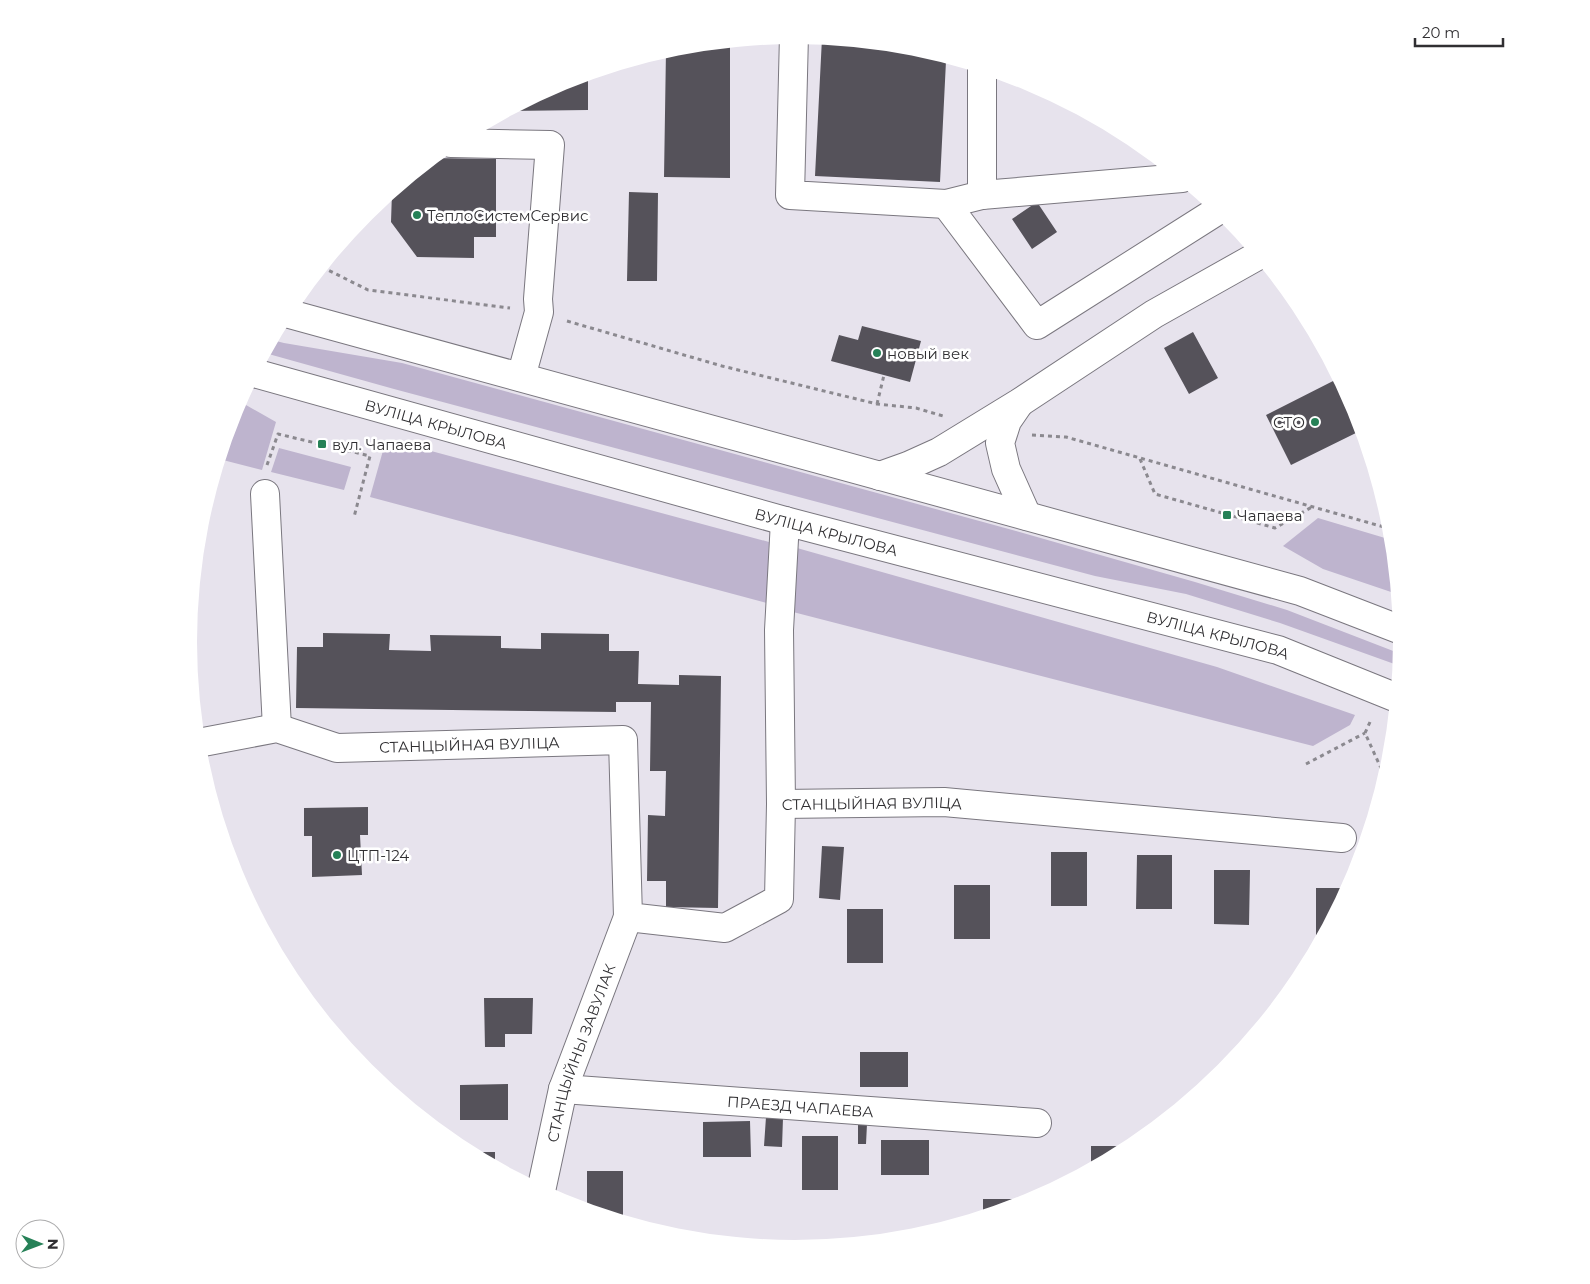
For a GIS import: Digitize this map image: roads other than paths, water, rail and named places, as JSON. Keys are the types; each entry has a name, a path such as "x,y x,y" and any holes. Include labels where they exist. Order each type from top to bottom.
{"street":[{"path":"794,44 790,195 946,204 982,195 1173,179"},
{"path":"982,74 982,195"},
{"path":"466,143 550,145 538,299 539,312 521,377"},
{"path":"946,204 1037,325 1212,214"},
{"path":"880,476 939,452 1019,403 1154,314 1254,259"},
{"path":"295,315 1300,591 1393,627"},
{"name":"ВУЛІЦА КРЫЛОВА","path":"259,375 785,521 1278,650 1390,696"},
{"path":"1019,403 1007,421 1000,443 1006,469 1027,516"},
{"path":"266,494 277,728"},
{"path":"781,804 779,630 785,521"},
{"name":"СТАНЦЫЙНАЯ ВУЛІЦА","path":"205,742 277,728 337,748 623,740 628,917 725,928 779,899 781,804 944,802 1342,838"},
{"name":"СТАНЦЫЙНЫ ЗАВУЛАК","path":"542,1185 563,1089 628,917"},
{"name":"ПРАЕЗД ЧАПАЕВА","path":"563,1089 1037,1123"}],"place":[{"name":"ТеплоСистемСервис","path":"417,215"},
{"name":"новый век","path":"877,353"},
{"name":"СТО","path":"1315,422"},
{"name":"вул. Чапаева","path":"322,444"},
{"name":"Чапаева","path":"1227,515"},
{"name":"ЦТП-124","path":"337,855"}]}
